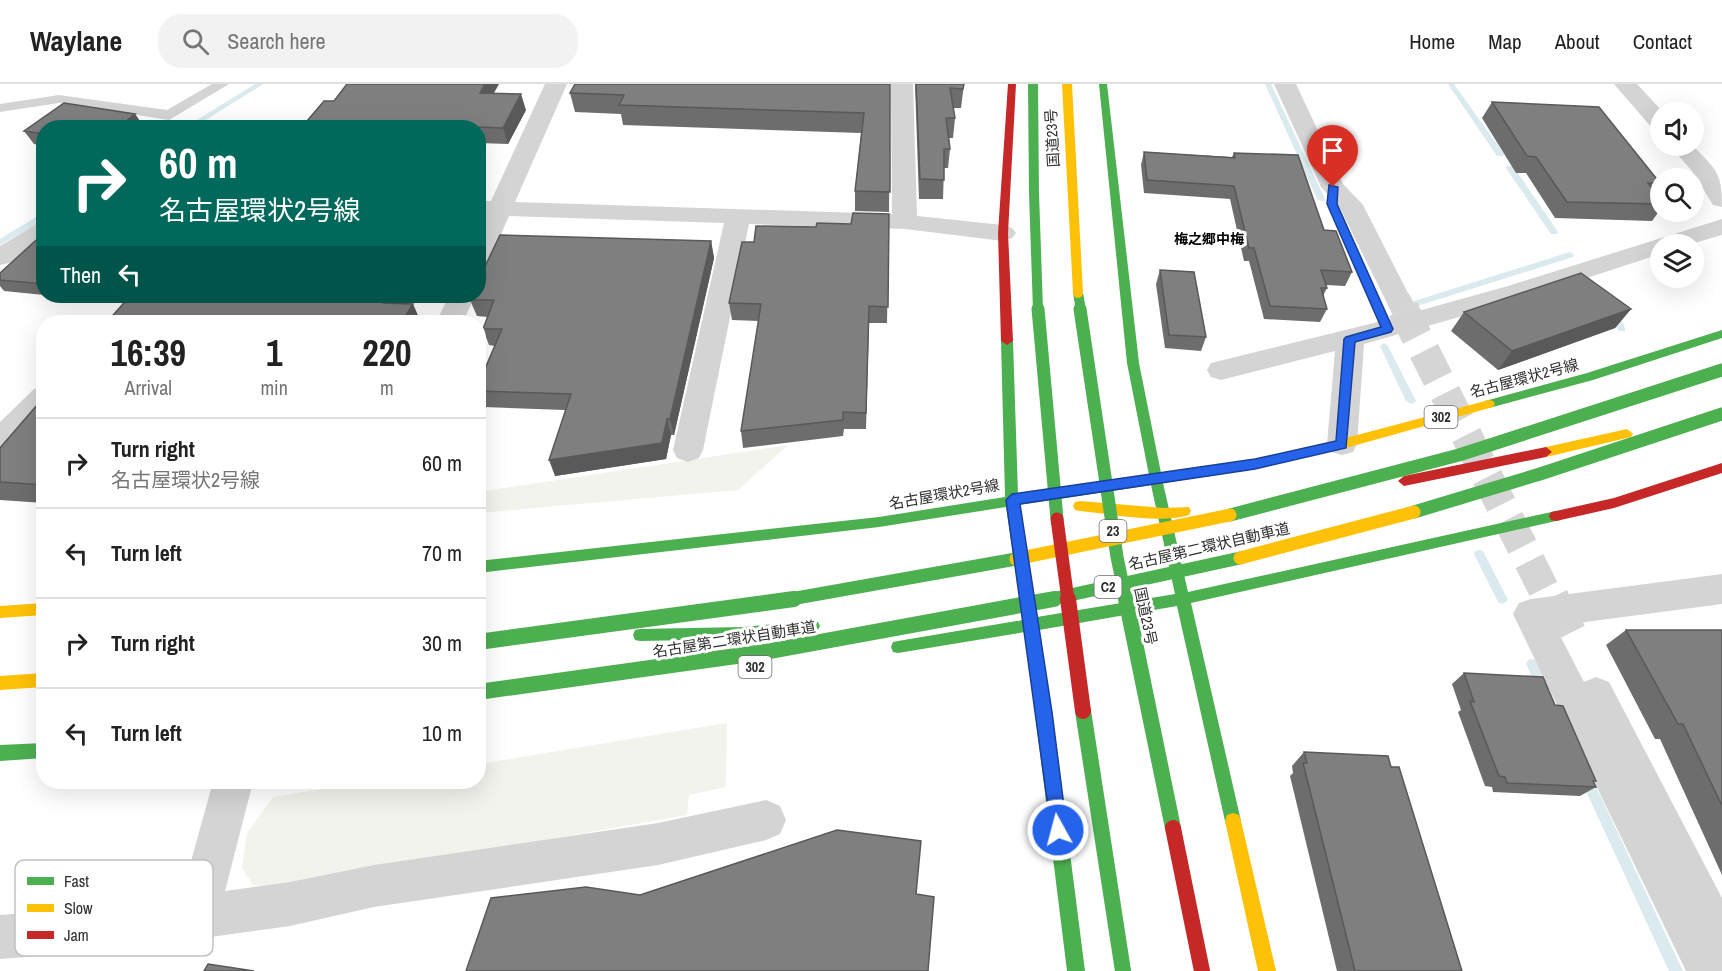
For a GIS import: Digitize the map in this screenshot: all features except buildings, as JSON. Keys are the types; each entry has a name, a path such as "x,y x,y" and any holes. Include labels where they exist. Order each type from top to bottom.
{"highway":[{"path":"1012,84 1003,233 1012,500 1019,589 1030,627 1044,712 1076,971"},
{"name":"国道23号","path":"1033,84 1031,135 1035,297 1059,543 1123,971"},
{"name":"国道23号","path":"1067,84 1078,296 1117,557 1202,971"},
{"path":"1103,84 1133,363 1156,480 1267,971"},
{"path":"1650,358 1722,323"},
{"name":"名古屋環状2号線","path":"486,566 879,522 1255,464 1342,444 1589,377 1722,334"},
{"name":"名古屋第二環状自動車道","path":"486,641 683,617 838,593 1158,530 1298,499 1438,461 1722,370"},
{"path":"1012,500 1164,513 1318,494 1472,469 1722,414"},
{"name":"名古屋第二環状自動車道","path":"486,691 684,664 859,635 1042,601 1206,565 1352,530 1478,494 1722,414"},
{"path":"883,650 1030,627 1183,599 1614,502 1722,468"},
{"path":"1019,589 1183,599"},
{"path":"0,612 36,610"},
{"path":"499,625 606,634 694,635 744,633 831,623"},
{"name":"302","path":"486,700 768,666"},
{"path":"0,683 36,681"},
{"path":"0,753 36,751"}],"street":[{"path":"556,84 489,209 905,222 1003,233"},
{"path":"902,84 905,222"},
{"path":"1285,84 1333,187 1351,206 1398,299"},
{"path":"1624,84 1650,112"},
{"path":"1691,156 1701,167 1722,200"},
{"path":"1333,187 1332,204 1387,329"},
{"path":"688,450 738,217"},
{"path":"1699,234 1722,227"},
{"path":"0,257 36,235"},
{"path":"1221,370 1387,329 1517,292 1650,249"},
{"path":"1342,444 1350,339"},
{"path":"0,441 36,404"},
{"path":"1709,971 1531,614 1722,589"},
{"path":"1570,641 1722,944"},
{"path":"212,860 231,789"},
{"path":"213,916 290,904 438,876 658,844 766,820"},
{"path":"0,938 15,937"}],"lane":[{"path":"0,108 59,99 169,115 222,84"}],"shaded area":[{"path":"788,445 738,490 486,512 486,491"},
{"path":"727,723 726,787 689,795 687,815 279,887 253,885 242,868 247,833 273,797 324,789 486,789 486,763"}],"waterway":[{"path":"200,120 260,84"},
{"path":"1268,84 1321,199"},
{"path":"1451,84 1500,154"},
{"path":"1510,168 1554,232"},
{"path":"0,243 36,221"},
{"path":"1411,305 1570,255"},
{"path":"1611,314 1622,329"},
{"path":"1384,346 1411,401"},
{"path":"1479,554 1502,599"},
{"path":"1532,664 1544,688"},
{"path":"1586,778 1676,971"}],"tunnel":[{"path":"1398,299 1404,310"},
{"path":"1403,309 1549,600"},
{"path":"1549,599 1570,641"}],"traffic: fast":[{"path":"1033,84 1035,248 1046,410 1057,519"},
{"path":"1103,84 1133,363 1156,480 1233,821"},
{"path":"1078,293 1117,557 1173,828"},
{"path":"1489,404 1589,377 1722,334"},
{"path":"1007,341 1012,500 1044,712 1076,971"},
{"path":"1230,515 1459,455 1722,370"},
{"path":"1414,512 1540,474 1722,414"},
{"path":"486,566 879,522 1163,478"},
{"path":"898,647 1183,599 1556,516"},
{"path":"486,691 670,667 861,636 1051,599 1240,558"},
{"path":"486,641 780,601 1016,559"},
{"path":"640,635 744,633 813,626"},
{"path":"1083,711 1123,971"},
{"path":"0,753 36,751"}],"traffic: slow":[{"path":"1067,84 1078,293"},
{"path":"1163,478 1255,464 1342,444 1489,404"},
{"path":"1546,452 1627,434"},
{"path":"1080,506 1164,513 1184,511"},
{"path":"1240,558 1414,512"},
{"path":"1016,559 1230,515"},
{"path":"0,612 36,610"},
{"path":"0,683 36,681"},
{"path":"1233,821 1267,971"}],"traffic: jam":[{"path":"1007,341 1003,233 1012,84"},
{"path":"1404,481 1546,452"},
{"path":"1556,516 1614,503 1722,468"},
{"path":"1057,519 1083,711"},
{"path":"1173,828 1202,971"}],"district":[{"name":"梅之郷中梅","path":"1209,239"}],"route":[{"path":"1058,830 1044,712 1012,500 1255,464 1342,444 1350,339 1387,329 1332,204 1333,187"}]}
